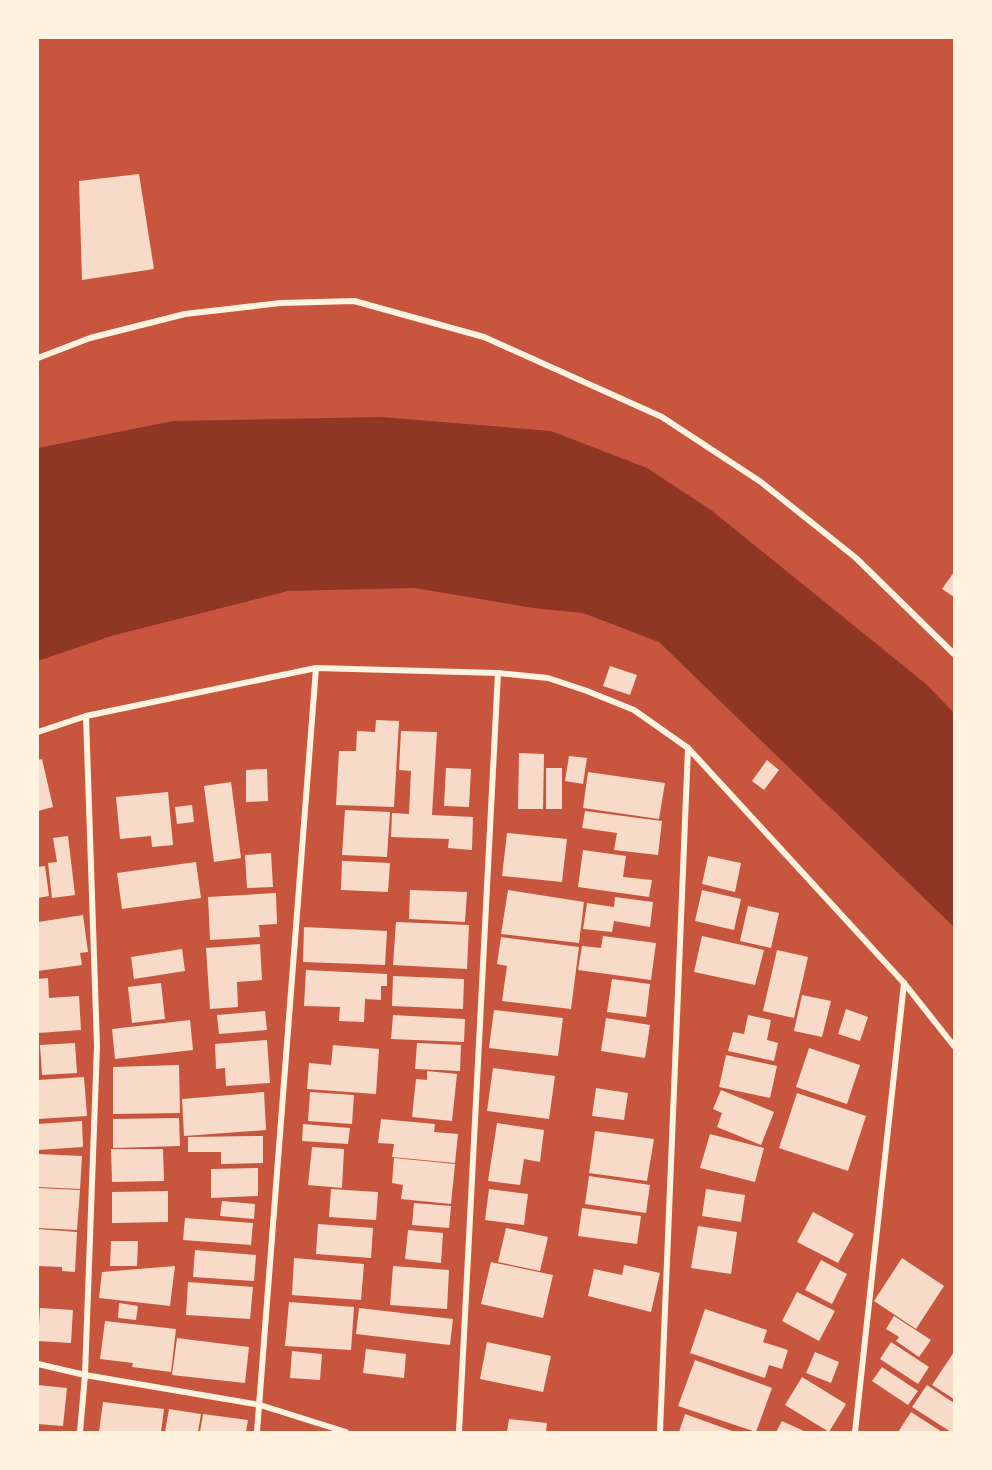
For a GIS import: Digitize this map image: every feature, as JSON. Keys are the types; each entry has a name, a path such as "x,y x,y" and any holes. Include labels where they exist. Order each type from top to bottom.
{"street":[{"path":"38,358 90,338 185,314 281,303 354,301 484,337 662,417 761,482 856,558 954,654"},
{"path":"257,1432 316,668"},
{"path":"38,732 86,716 316,668 498,673 548,678 587,691 634,710 688,748 904,983 954,1046"},
{"path":"459,1432 498,673"},
{"path":"80,1432 85,1375 97,1046 86,716"},
{"path":"660,1432 688,748"},
{"path":"855,1432 904,983"},
{"path":"38,1364 85,1375 260,1406 346,1432"}],"shaded area":[{"path":"381,417 551,431 647,468 711,510 926,684 954,713 954,927 659,642 583,613 533,608 415,588 288,591 111,636 38,661 38,448 173,421"}],"building":[{"path":"139,174 154,269 82,280 79,181"},
{"path":"954,572 954,597 942,589"},
{"path":"610,666 637,675 630,695 603,686"},
{"path":"376,720 399,721 394,807 336,805 339,751 356,751 357,731 375,732"},
{"path":"401,731 437,732 432,815 473,817 472,850 448,848 449,839 391,837 392,813 409,814 411,771 399,770"},
{"path":"519,753 544,754 543,809 518,809"},
{"path":"569,756 587,758 583,784 565,781"},
{"path":"42,759 53,807 38,811 38,760"},
{"path":"767,760 779,770 764,790 752,781"},
{"path":"446,768 471,769 469,807 444,806"},
{"path":"546,768 562,768 562,809 546,809"},
{"path":"267,769 268,801 246,802 246,770"},
{"path":"588,772 665,783 659,819 583,808"},
{"path":"231,782 241,858 214,862 204,786"},
{"path":"168,792 173,845 152,847 151,836 120,839 116,797"},
{"path":"192,805 194,822 177,824 175,807"},
{"path":"345,810 390,812 387,857 342,855"},
{"path":"585,811 662,821 658,855 614,850 617,833 582,828"},
{"path":"507,833 567,839 562,882 502,876"},
{"path":"68,836 75,895 52,898 48,863 57,862 53,838"},
{"path":"583,850 626,856 623,877 652,880 649,897 578,887"},
{"path":"271,853 273,887 247,888 245,855"},
{"path":"708,856 741,863 735,892 702,884"},
{"path":"342,861 390,863 388,892 341,890"},
{"path":"196,862 201,898 122,909 117,873"},
{"path":"45,866 49,896 38,898 38,867"},
{"path":"410,890 467,892 465,922 409,919"},
{"path":"508,890 584,902 579,943 501,934"},
{"path":"702,890 741,899 734,930 695,921"},
{"path":"276,893 277,924 259,925 260,937 210,940 208,897"},
{"path":"615,897 653,902 650,927 614,921 612,932 583,929 587,903 614,907"},
{"path":"748,906 779,913 771,948 740,941"},
{"path":"83,915 88,952 80,953 82,965 38,971 38,922"},
{"path":"396,922 469,925 467,969 393,965"},
{"path":"304,927 387,931 385,965 303,962"},
{"path":"603,936 656,943 651,980 578,970 582,946 601,948"},
{"path":"702,936 764,950 755,985 694,972"},
{"path":"501,937 579,947 571,1009 502,1001 507,966 497,964"},
{"path":"260,944 262,980 237,982 238,1007 210,1009 206,948"},
{"path":"182,949 185,971 134,979 131,957"},
{"path":"777,950 808,957 794,1018 763,1011"},
{"path":"306,970 387,974 387,986 381,986 381,1000 365,999 364,1022 339,1021 340,1007 304,1006"},
{"path":"393,976 464,979 463,1009 392,1006"},
{"path":"48,978 49,998 79,996 81,1030 38,1033 38,979"},
{"path":"612,979 650,984 646,1017 607,1012"},
{"path":"161,983 165,1019 132,1023 128,987"},
{"path":"802,995 831,1001 822,1037 794,1031"},
{"path":"846,1009 868,1017 860,1041 838,1034"},
{"path":"494,1010 563,1018 558,1056 489,1048"},
{"path":"265,1011 267,1030 219,1034 217,1015"},
{"path":"393,1015 465,1019 464,1042 391,1039"},
{"path":"748,1015 771,1020 767,1040 778,1043 774,1061 728,1051 733,1032 744,1034"},
{"path":"606,1018 650,1025 645,1058 601,1051"},
{"path":"190,1020 193,1050 115,1059 112,1029"},
{"path":"267,1040 270,1083 226,1086 225,1068 216,1069 215,1044"},
{"path":"75,1043 77,1073 42,1075 40,1045"},
{"path":"417,1043 461,1045 460,1071 415,1069"},
{"path":"333,1045 379,1049 376,1094 307,1089 309,1063 331,1065"},
{"path":"809,1048 860,1065 847,1104 796,1087"},
{"path":"726,1055 777,1066 770,1098 719,1087"},
{"path":"179,1065 180,1113 113,1114 113,1067"},
{"path":"493,1068 555,1076 549,1119 487,1111"},
{"path":"427,1071 457,1074 452,1121 412,1117 416,1079 427,1080"},
{"path":"84,1077 87,1116 38,1119 38,1080"},
{"path":"596,1088 628,1093 624,1120 592,1116"},
{"path":"721,1090 774,1112 761,1145 717,1127 722,1113 713,1109"},
{"path":"264,1092 266,1130 184,1136 182,1099"},
{"path":"310,1092 354,1095 352,1124 308,1121"},
{"path":"797,1093 866,1116 848,1171 779,1148"},
{"path":"179,1118 180,1146 113,1148 113,1119"},
{"path":"381,1119 435,1124 434,1132 458,1134 455,1163 392,1157 394,1144 378,1143"},
{"path":"82,1121 83,1147 38,1150 38,1124"},
{"path":"497,1123 544,1130 540,1162 524,1159 520,1185 488,1181"},
{"path":"303,1124 350,1128 348,1144 302,1141"},
{"path":"595,1131 654,1139 647,1181 589,1173"},
{"path":"710,1134 764,1148 755,1182 700,1168"},
{"path":"263,1136 263,1163 221,1164 221,1152 188,1152 188,1137"},
{"path":"312,1147 344,1149 342,1188 308,1185"},
{"path":"111,1149 163,1149 164,1181 112,1182"},
{"path":"38,1154 82,1156 80,1189 38,1187"},
{"path":"394,1158 455,1164 451,1204 401,1199 403,1185 392,1183"},
{"path":"258,1168 258,1196 211,1198 211,1169"},
{"path":"589,1176 650,1185 646,1213 585,1204"},
{"path":"38,1188 80,1190 77,1230 38,1228"},
{"path":"331,1189 378,1192 376,1220 329,1217"},
{"path":"489,1189 528,1194 524,1225 485,1220"},
{"path":"706,1189 745,1195 741,1222 702,1216"},
{"path":"168,1191 168,1222 112,1223 112,1192"},
{"path":"222,1201 255,1204 254,1219 220,1216"},
{"path":"414,1203 451,1206 449,1228 412,1225"},
{"path":"582,1208 641,1216 637,1244 578,1236"},
{"path":"813,1212 854,1234 838,1263 797,1242"},
{"path":"185,1218 253,1223 251,1245 183,1240"},
{"path":"318,1224 373,1228 371,1258 316,1254"},
{"path":"698,1226 737,1232 731,1274 691,1268"},
{"path":"506,1228 548,1237 540,1271 498,1262"},
{"path":"38,1229 77,1232 75,1272 62,1271 62,1267 38,1266"},
{"path":"408,1230 443,1233 441,1263 405,1259"},
{"path":"111,1241 138,1241 137,1266 110,1266"},
{"path":"195,1250 256,1255 254,1281 193,1277"},
{"path":"294,1258 364,1264 361,1300 292,1295"},
{"path":"902,1258 944,1286 916,1329 874,1301"},
{"path":"821,1260 847,1274 832,1304 805,1290"},
{"path":"491,1262 553,1275 543,1318 481,1304"},
{"path":"624,1265 660,1273 651,1312 588,1296 594,1269 622,1275"},
{"path":"175,1266 170,1306 99,1298 102,1272"},
{"path":"393,1266 449,1270 447,1309 390,1305"},
{"path":"188,1282 253,1287 250,1319 186,1315"},
{"path":"797,1292 835,1311 819,1341 782,1321"},
{"path":"289,1302 354,1307 351,1350 285,1346"},
{"path":"119,1303 138,1306 136,1320 118,1318"},
{"path":"40,1308 73,1310 71,1343 38,1341"},
{"path":"359,1308 453,1319 450,1345 356,1334"},
{"path":"705,1309 767,1330 763,1342 788,1350 782,1369 769,1365 765,1378 690,1353"},
{"path":"894,1316 931,1340 919,1357 896,1341 899,1337 886,1329"},
{"path":"105,1321 176,1329 171,1372 132,1367 133,1363 100,1359"},
{"path":"177,1338 249,1347 245,1383 172,1375"},
{"path":"487,1342 551,1356 543,1392 480,1379"},
{"path":"891,1342 929,1367 918,1384 880,1359"},
{"path":"366,1349 406,1354 404,1378 363,1373"},
{"path":"292,1351 322,1354 320,1380 290,1378"},
{"path":"815,1352 839,1362 831,1383 806,1373"},
{"path":"954,1352 954,1399 932,1385"},
{"path":"695,1360 772,1388 756,1432 678,1406"},
{"path":"882,1367 918,1391 908,1405 872,1381"},
{"path":"802,1377 846,1404 829,1432 785,1405"},
{"path":"38,1385 67,1388 63,1426 38,1424"},
{"path":"927,1385 954,1403 954,1432 912,1407"},
{"path":"103,1402 164,1409 161,1432 99,1432"},
{"path":"169,1409 201,1414 198,1432 165,1432"},
{"path":"911,1412 942,1432 898,1432"},
{"path":"203,1414 248,1420 246,1432 200,1432"},
{"path":"685,1414 735,1432 679,1432"},
{"path":"509,1419 547,1423 546,1432 507,1432"},
{"path":"782,1421 806,1432 776,1432"}]}
